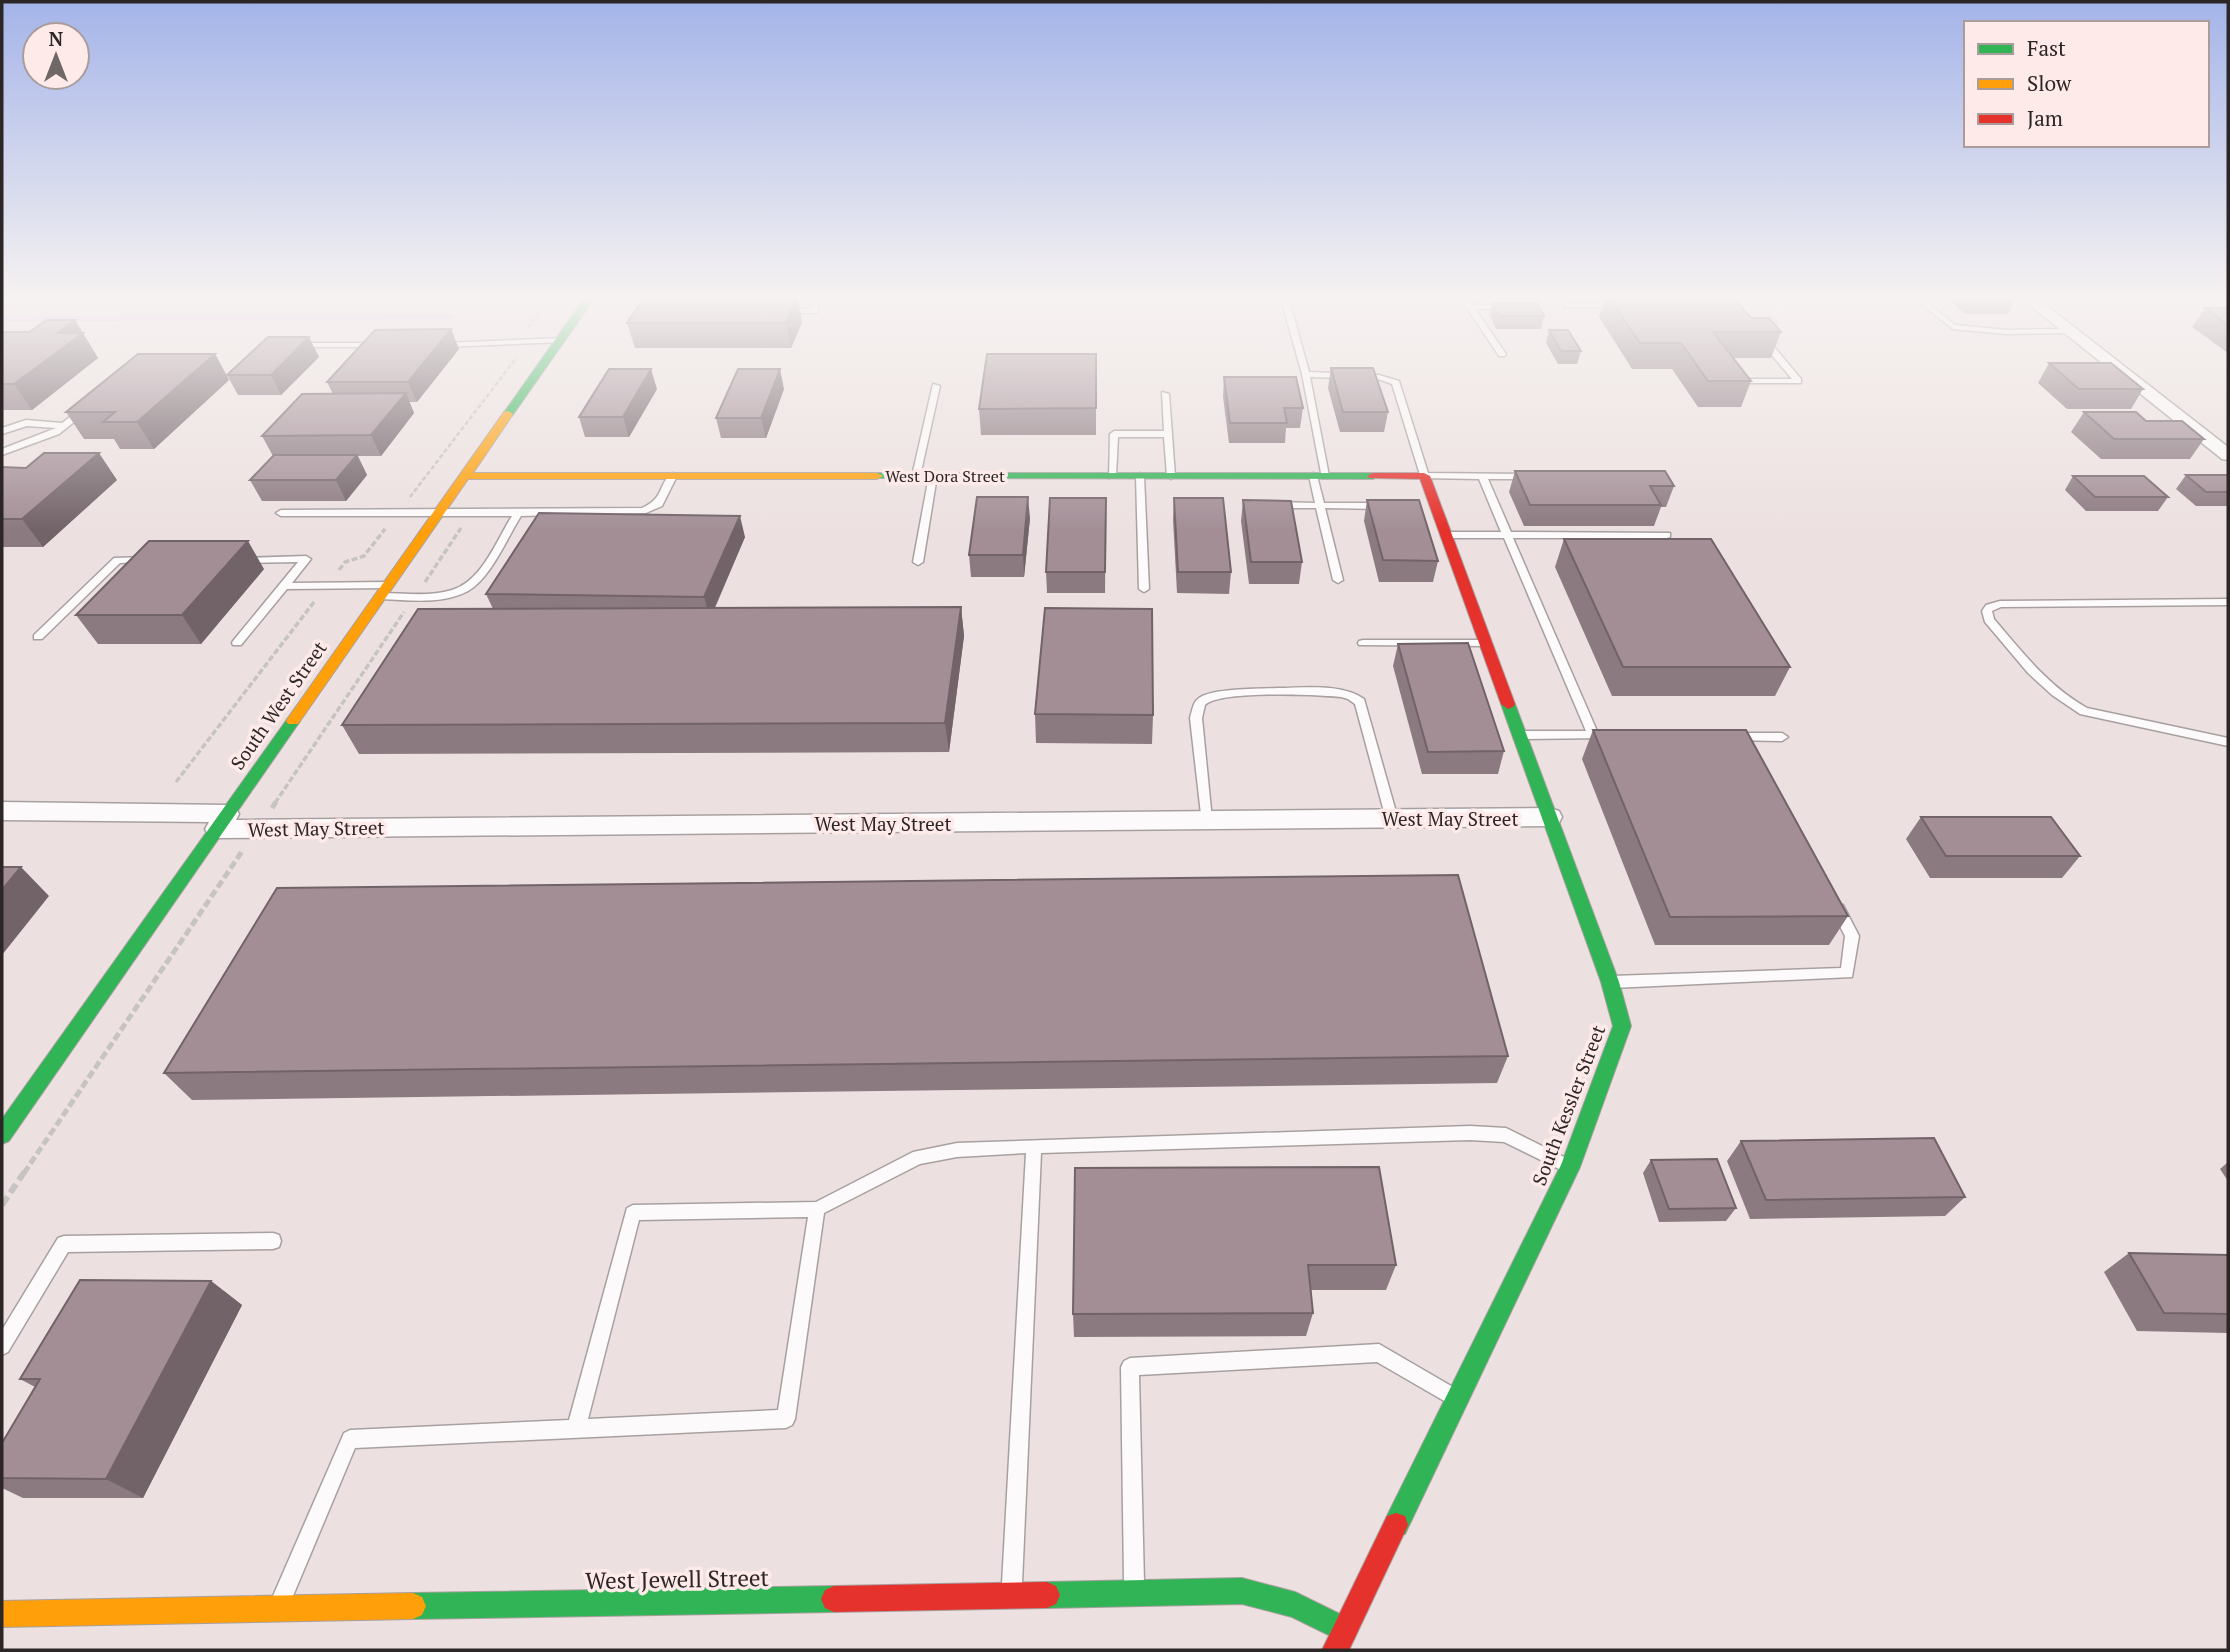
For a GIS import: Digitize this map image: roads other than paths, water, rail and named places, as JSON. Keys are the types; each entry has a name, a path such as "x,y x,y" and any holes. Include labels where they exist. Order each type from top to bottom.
{"street":[{"name":"South West Street","path":"2,1135 536,376"},
{"path":"2127,376 2228,455"},
{"name":"West Dora Street","path":"466,476 1424,476"},
{"name":"South Kessler Street","path":"1335,1650 1570,1167 1622,1026 1610,982 1424,476"},
{"name":"West May Street","path":"2,811 222,821 257,828 1550,817"},
{"name":"West Jewell Street","path":"2,1614 1242,1591 1295,1605 1345,1630"}],"lane":[{"path":"1306,376 1320,505 1338,580"},
{"path":"1357,376 1379,377 1396,383 1424,476 1534,476"},
{"path":"1738,381 1798,382 1793,376"},
{"path":"916,476 936,386"},
{"path":"1165,394 1171,476"},
{"path":"2,452 39,440 65,426 91,405"},
{"path":"2,432 26,423 65,426"},
{"path":"1112,476 1114,434 1168,434"},
{"path":"281,513 643,511 659,504 673,476"},
{"path":"918,562 933,476"},
{"path":"1140,476 1143,589"},
{"path":"1482,476 1593,735"},
{"path":"1269,505 1388,506"},
{"path":"284,586 327,585 385,590 415,596 454,592 471,584 518,513"},
{"path":"1447,534 1667,535"},
{"path":"237,643 306,559 238,559"},
{"path":"38,637 117,560 157,560"},
{"path":"2228,602 2000,604 1987,611 1989,620 2049,690 2065,702 2084,711 2228,743"},
{"path":"1363,643 1486,643"},
{"path":"1206,820 1196,718 1198,706 1206,699 1222,695 1312,692 1351,696 1360,702 1392,819"},
{"path":"1520,735 1616,736"},
{"path":"1718,736 1747,742 1782,737"},
{"path":"1610,982 1847,973 1852,936 1831,896"},
{"path":"576,1429 633,1213 817,1209 918,1157 957,1150 1034,1146 1470,1133 1506,1135 1570,1167"},
{"path":"1011,1595 1034,1146"},
{"path":"277,1609 350,1439 786,1419 817,1209"},
{"path":"2,1346 64,1244 274,1241"},
{"path":"1134,1593 1130,1367 1379,1353 1457,1399"}]}
